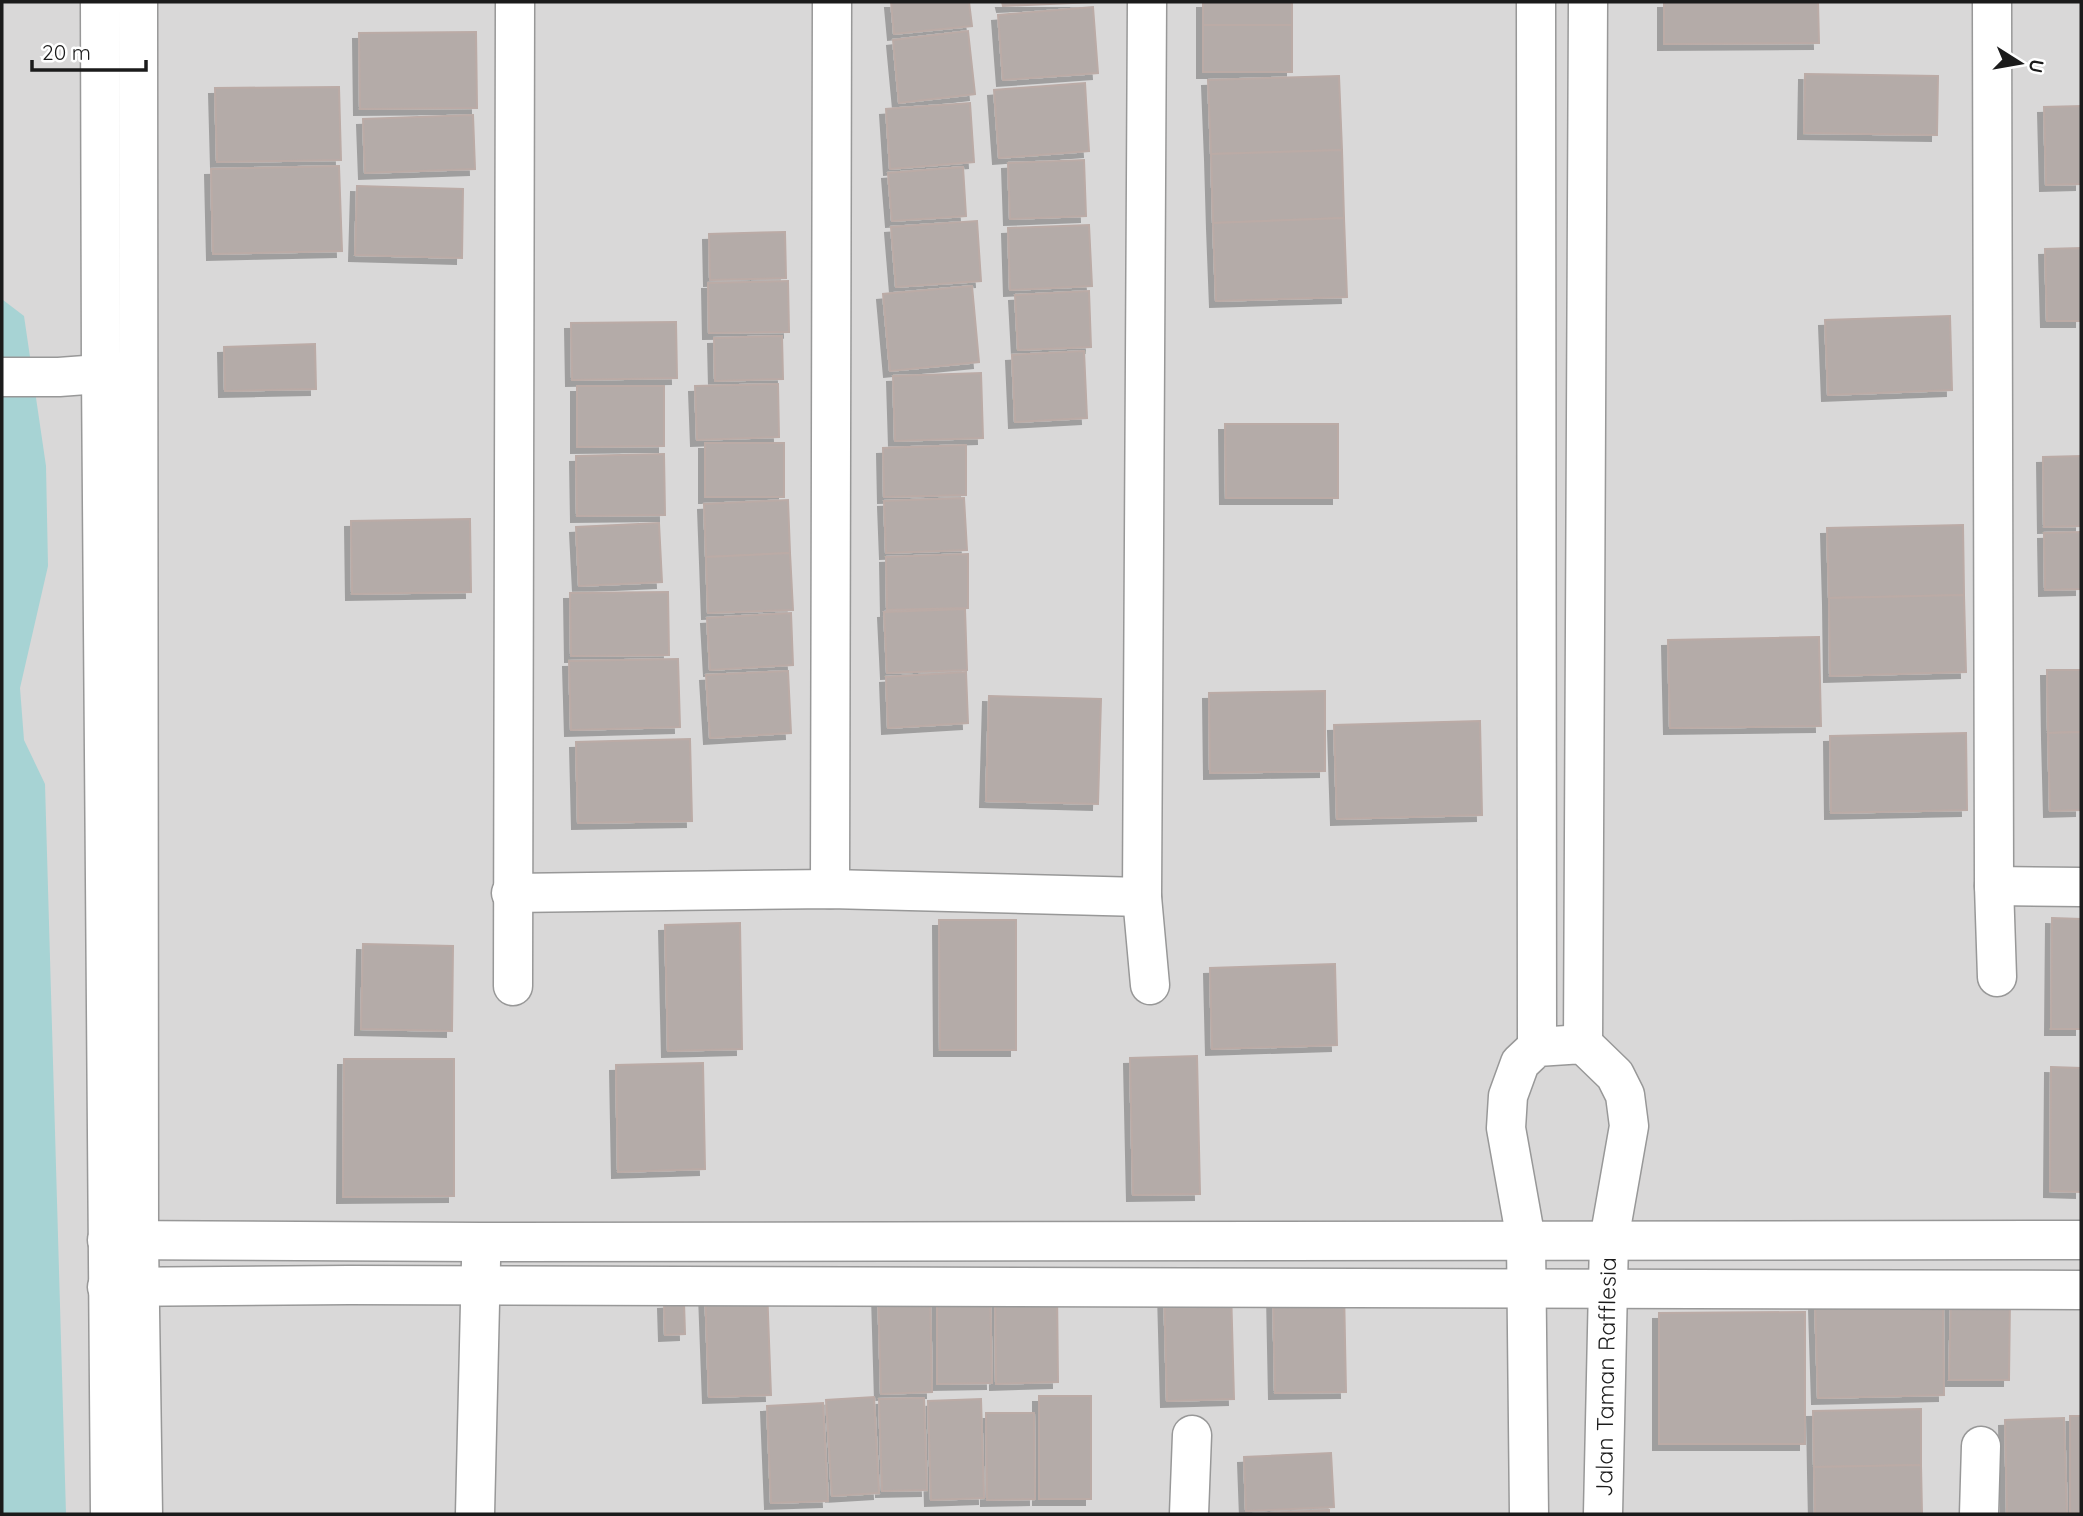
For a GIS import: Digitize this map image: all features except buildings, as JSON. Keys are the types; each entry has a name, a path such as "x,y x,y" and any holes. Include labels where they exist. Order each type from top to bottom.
{"street":[{"path":"100,2 101,373 124,1287 143,1514"},
{"path":"123,1241 139,372 138,2"},
{"path":"513,986 511,893 515,2"},
{"path":"831,889 832,2"},
{"path":"1147,2 1142,897 1150,985"},
{"path":"1535,2 1537,1046"},
{"path":"1529,1514 1526,1240 1506,1128 1508,1096 1520,1063 1537,1046 1583,1044 1588,2"},
{"path":"1992,2 1994,887 1997,977"},
{"path":"2,377 60,377 139,372"},
{"path":"1994,887 2081,887"},
{"path":"511,893 831,889 1142,897"},
{"name":"Jalan Taman Rafflesia","path":"1583,1044 1615,1075 1625,1095 1629,1126 1609,1240 1603,1514"},
{"path":"123,1241 2081,1240"},
{"path":"475,1514 482,1286 480,1241"},
{"path":"124,1287 2081,1290"},
{"path":"110,1514 124,1287"},
{"path":"1189,1514 1192,1435"},
{"path":"1979,1514 1981,1446"}],"shaded area":[{"path":"2,2 2081,2 2081,1514 2,1514"}],"water":[{"path":"3,300 24,316 46,466 48,566 20,688 24,740 45,784 66,1514 2,1514"}]}
